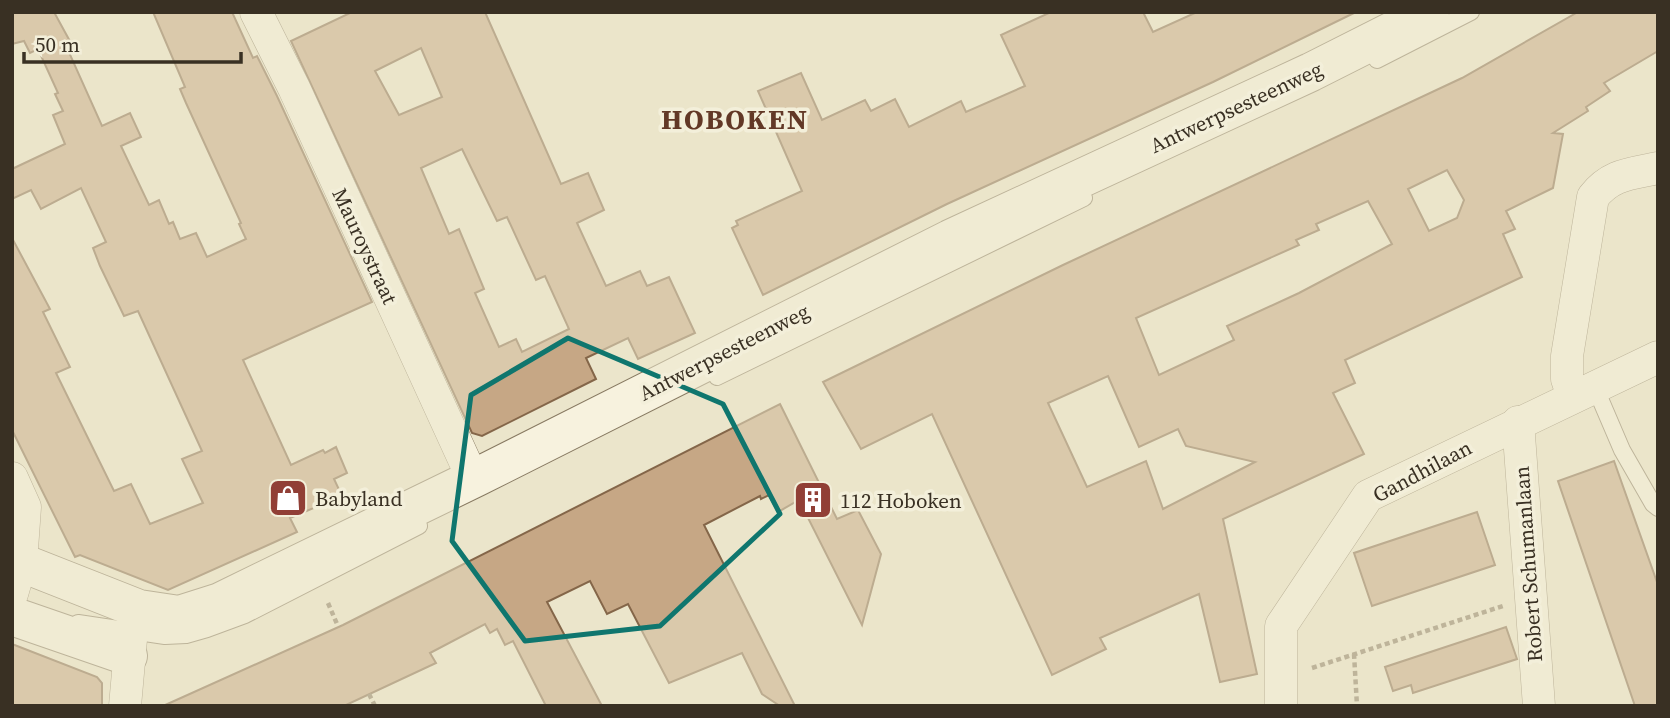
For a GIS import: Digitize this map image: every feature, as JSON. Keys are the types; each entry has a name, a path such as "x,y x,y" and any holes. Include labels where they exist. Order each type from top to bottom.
{"street":[{"name":"Mauroystraat","path":"256,12 294,88 473,479"},
{"name":"Antwerpsesteenweg","path":"12,615 129,631 220,602 473,479 950,239 1311,72 1430,12"},
{"path":"1584,392 1567,379 1567,356 1593,197 1603,185 1616,177 1658,168"},
{"name":"Gandhilaan","path":"1281,692 1281,626 1367,496 1584,392 1657,348"},
{"name":"Robert Schumanlaan","path":"1518,422 1539,706"},
{"path":"12,478 25,507 15,572"},
{"name":"Antwerpsesteenweg","path":"15,572 129,631"},
{"path":"125,706 129,631"}],"lane":[{"path":"1366,65 1471,12"},
{"path":"698,387 1104,189"},
{"path":"1584,392 1658,508"},
{"path":"129,631 186,635 229,622 429,521"}],"path":[{"path":"1281,692 1354,654 1532,597"},
{"path":"328,603 337,624"},
{"path":"1354,654 1357,706"},
{"path":"369,694 374,706"}],"highlighted area":[{"path":"568,338 723,404 780,514 660,626 525,641 452,541 471,395"}],"building":[{"path":"12,12 54,12 72,45 67,48 102,126 130,113 141,137 121,146 149,205 159,200 169,224 173,222 180,239 196,233 207,257 246,239 180,89 185,87 153,12 232,12 253,58 257,56 277,96 372,302 243,360 291,465 336,447 347,473 334,479 342,496 290,518 297,532 168,590 80,555 75,557 12,430 12,238 50,309 43,312 70,367 56,373 114,491 131,484 150,524 203,503 182,459 202,451 138,311 124,316 100,266 93,248 106,242 81,188 41,209 31,190 12,199 12,169 65,144 53,115 63,111 55,94 58,93 38,49 30,53 24,41 12,44"},
{"path":"352,12 485,12 561,184 588,173 604,210 577,223 606,286 640,271 647,286 669,277 695,333 638,359 628,338 586,358 596,379 482,436 472,433 291,41","holes":["421,48 442,97 399,115 375,71","462,149 497,221 507,217 536,280 545,276 569,329 522,352 516,339 499,347 475,293 484,289 459,229 449,234 421,168"]},
{"path":"1051,12 1143,12 1153,32 1197,12 1356,12 1213,82 947,204 763,295 732,228 738,225 736,221 802,191 758,91 801,73 822,120 865,100 871,111 895,99 909,127 961,101 966,112 1025,86 1001,35"},
{"path":"1578,12 1658,12 1658,51 1604,83 1610,91 1586,107 1588,111 1553,133 1563,134 1553,188 1506,211 1515,229 1503,234 1522,277 1345,360 1355,383 1333,393 1364,454 1223,519 1257,674 1220,682 1199,594 1100,638 1106,649 1052,675 932,414 861,449 823,382 1063,265 1462,78","holes":["1447,170 1464,200 1457,218 1429,231 1408,189","1368,201 1392,244 1299,293 1227,326 1234,340 1159,375 1136,318 1299,245 1296,240 1319,230 1316,224","1108,376 1139,447 1178,429 1186,446 1255,462 1163,509 1146,461 1087,487 1048,403"]},
{"path":"780,404 837,519 858,510 881,554 862,625 799,500 778,512 769,495 761,499 760,496 704,525 795,706 780,706 762,694 742,653 669,683 628,604 607,614 590,581 547,602 602,706 546,706 513,641 505,645 497,629 490,633 485,624 430,653 436,663 344,706 163,706 343,625"},
{"path":"1614,461 1658,585 1658,706 1635,706 1558,481"},
{"path":"1477,512 1495,565 1372,606 1354,553"},
{"path":"1506,627 1517,659 1413,693 1411,685 1393,691 1385,667"},
{"path":"12,644 97,677 102,683 102,706 12,706"}],"place":[{"name":"Babyland","path":"288,498"},
{"name":"112 Hoboken","path":"813,500"}],"district":[{"name":"HOBOKEN","path":"735,119"}]}
